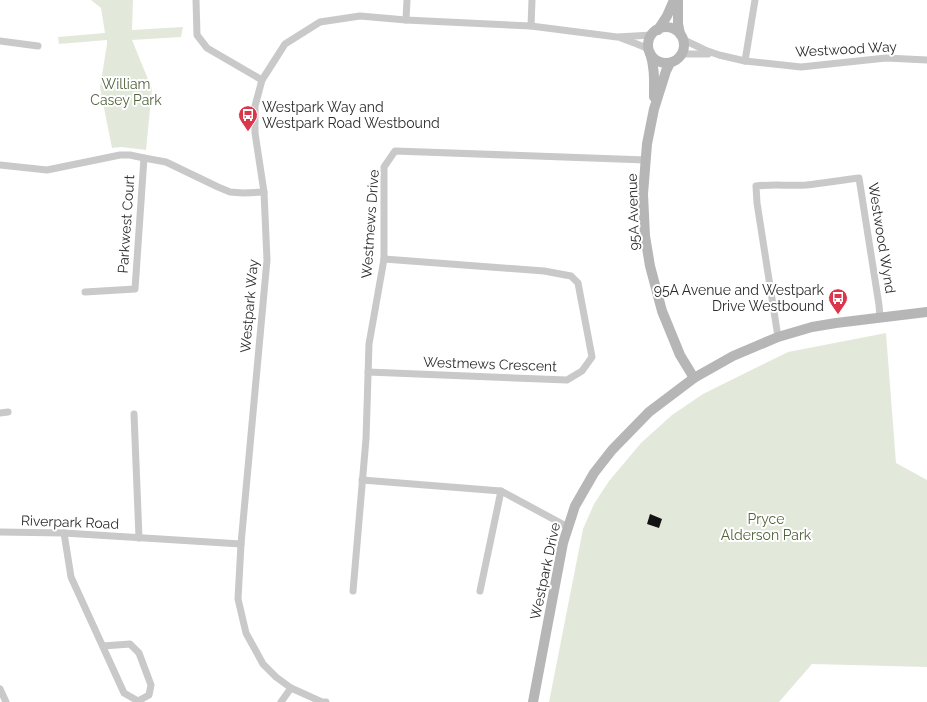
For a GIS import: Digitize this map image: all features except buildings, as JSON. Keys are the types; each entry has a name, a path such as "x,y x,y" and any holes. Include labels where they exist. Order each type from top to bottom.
{"street":[{"path":"196,0 197,35 207,48 262,80"},
{"path":"406,20 407,0"},
{"path":"531,26 532,0"},
{"path":"674,0 667,16 649,40 649,51 656,60 661,63 670,63 675,60 682,54 684,48 678,24 678,0"},
{"path":"745,62 755,0"},
{"name":"Westpark Way","path":"326,702 322,702 291,688 263,664 246,633 238,599 241,544 267,260 264,192 255,133 255,106 262,80 285,44 320,22 360,16 406,20 531,26 618,37 637,44 649,51"},
{"path":"655,32 667,28 673,29 681,36"},
{"name":"Westpark Way","path":"618,37 655,32"},
{"name":"Westwood Way","path":"681,36 705,50 745,62 801,67 886,58 927,60"},
{"path":"0,41 38,46"},
{"name":"95A Avenue","path":"649,51 654,69 654,109"},
{"name":"Westwood Way","path":"682,54 719,55"},
{"name":"95A Avenue","path":"670,63 654,109 647,144 643,194 645,236 650,266 662,311 680,356 694,378"},
{"name":"Westmews Drive","path":"353,591 366,439 369,344 384,259 384,167 395,150 646,160"},
{"path":"0,165 47,170 130,154 166,162 230,192 243,194 264,192"},
{"name":"Parkwest Court","path":"85,292 135,289 144,158"},
{"name":"Westwood Wynd","path":"778,337 757,203 756,186 789,186 859,178 880,304 880,318"},
{"name":"Westmews Crescent","path":"368,372 567,380 582,371 592,357 578,283 571,276 544,271 384,259"},
{"name":"Westpark Drive","path":"533,702 563,543 575,506 594,472 612,450 650,412 694,378 733,356 778,337 812,327 927,312"},
{"path":"0,413 8,412"},
{"name":"Riverpark Road","path":"134,414 139,538"},
{"path":"362,480 501,491 568,526"},
{"path":"480,591 501,491"},
{"name":"Riverpark Road","path":"0,532 64,533 241,544"},
{"path":"64,533 71,577 102,646 124,693 138,701 148,695 151,685 139,653 130,644 102,646"},
{"path":"281,702 291,688"},
{"path":"0,689 6,702"}],"green space":[{"name":"William Casey Park","path":"91,0 133,0 132,30 183,27 181,37 132,40 152,89 146,150 121,147 112,148 100,88 107,40 59,44 58,37 105,33 101,8"},
{"name":"Pryce Alderson Park","path":"886,333 896,463 927,480 927,667 812,664 779,702 549,702 583,529 594,504 609,481 641,443 672,415 703,394 788,352"}],"place":[{"name":"Westpark Way and Westpark Road Westbound","path":"248,132"},
{"name":"95A Avenue and Westpark Drive Westbound","path":"838,315"}]}
